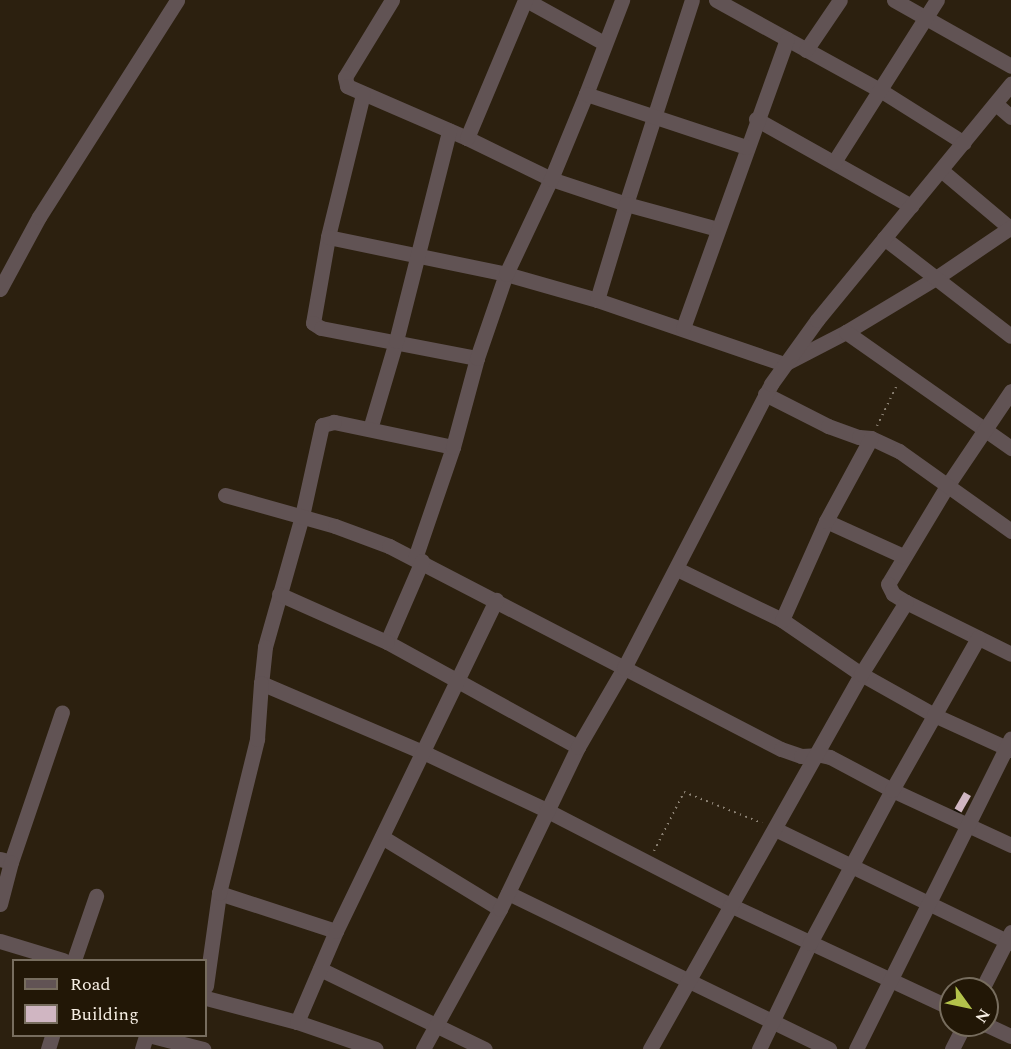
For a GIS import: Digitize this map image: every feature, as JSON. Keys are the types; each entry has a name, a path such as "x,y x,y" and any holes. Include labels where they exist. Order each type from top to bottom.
{"street":[{"path":"0,289 39,217 177,0"},
{"path":"392,0 345,77 345,84 363,94 467,138 551,179 626,204 718,229"},
{"path":"467,138 526,0 604,43"},
{"path":"387,642 418,560 453,447 477,358 506,274 551,179 622,0"},
{"path":"597,300 692,0"},
{"path":"806,50 840,0"},
{"path":"894,0 1011,66"},
{"path":"834,162 937,0"},
{"path":"725,2 880,90 964,142"},
{"path":"683,328 756,119 787,39"},
{"path":"423,1049 508,894 546,810 578,747 624,668 765,394 784,364 1011,84"},
{"path":"363,94 328,237 313,323 321,328 477,358"},
{"path":"586,94 746,147"},
{"path":"996,104 1011,117"},
{"path":"756,119 911,206"},
{"path":"370,429 396,341 449,131"},
{"path":"328,237 506,274 597,300 784,364 846,332 936,278 1011,228 941,170"},
{"path":"884,238 1011,336"},
{"path":"846,332 1011,448"},
{"path":"1011,391 983,428 903,556 888,585 893,594 906,602 1011,654"},
{"path":"765,394 846,433 871,438 911,458 1011,531"},
{"path":"207,979 219,893 257,739 265,647 302,516 322,425 334,422 453,447"},
{"path":"782,620 826,521 871,438"},
{"path":"225,495 361,535 418,560 781,749 798,756 830,757 892,790 1011,845"},
{"path":"826,521 903,556"},
{"path":"676,569 782,620 861,674 934,715 1010,745 856,1049"},
{"path":"279,594 387,642 578,747"},
{"path":"297,1022 336,931 496,600"},
{"path":"650,1049 861,674 906,602"},
{"path":"759,1049 810,943 892,790 978,638"},
{"path":"261,683 423,752 546,810 730,905 939,1002"},
{"path":"0,904 5,861 62,712"},
{"path":"775,829 930,904 1009,939 988,977"},
{"path":"382,837 500,909"},
{"path":"219,893 336,931"},
{"path":"508,894 829,1049"},
{"path":"74,959 96,896"},
{"path":"0,941 60,959"},
{"path":"320,969 485,1049"},
{"path":"207,998 297,1022 376,1049"},
{"path":"159,1037 203,1049"}],"path":[{"path":"871,438 904,372"},
{"path":"649,862 684,792 775,829"}],"building":[{"path":"964,792 971,796 961,812 954,808"}]}
